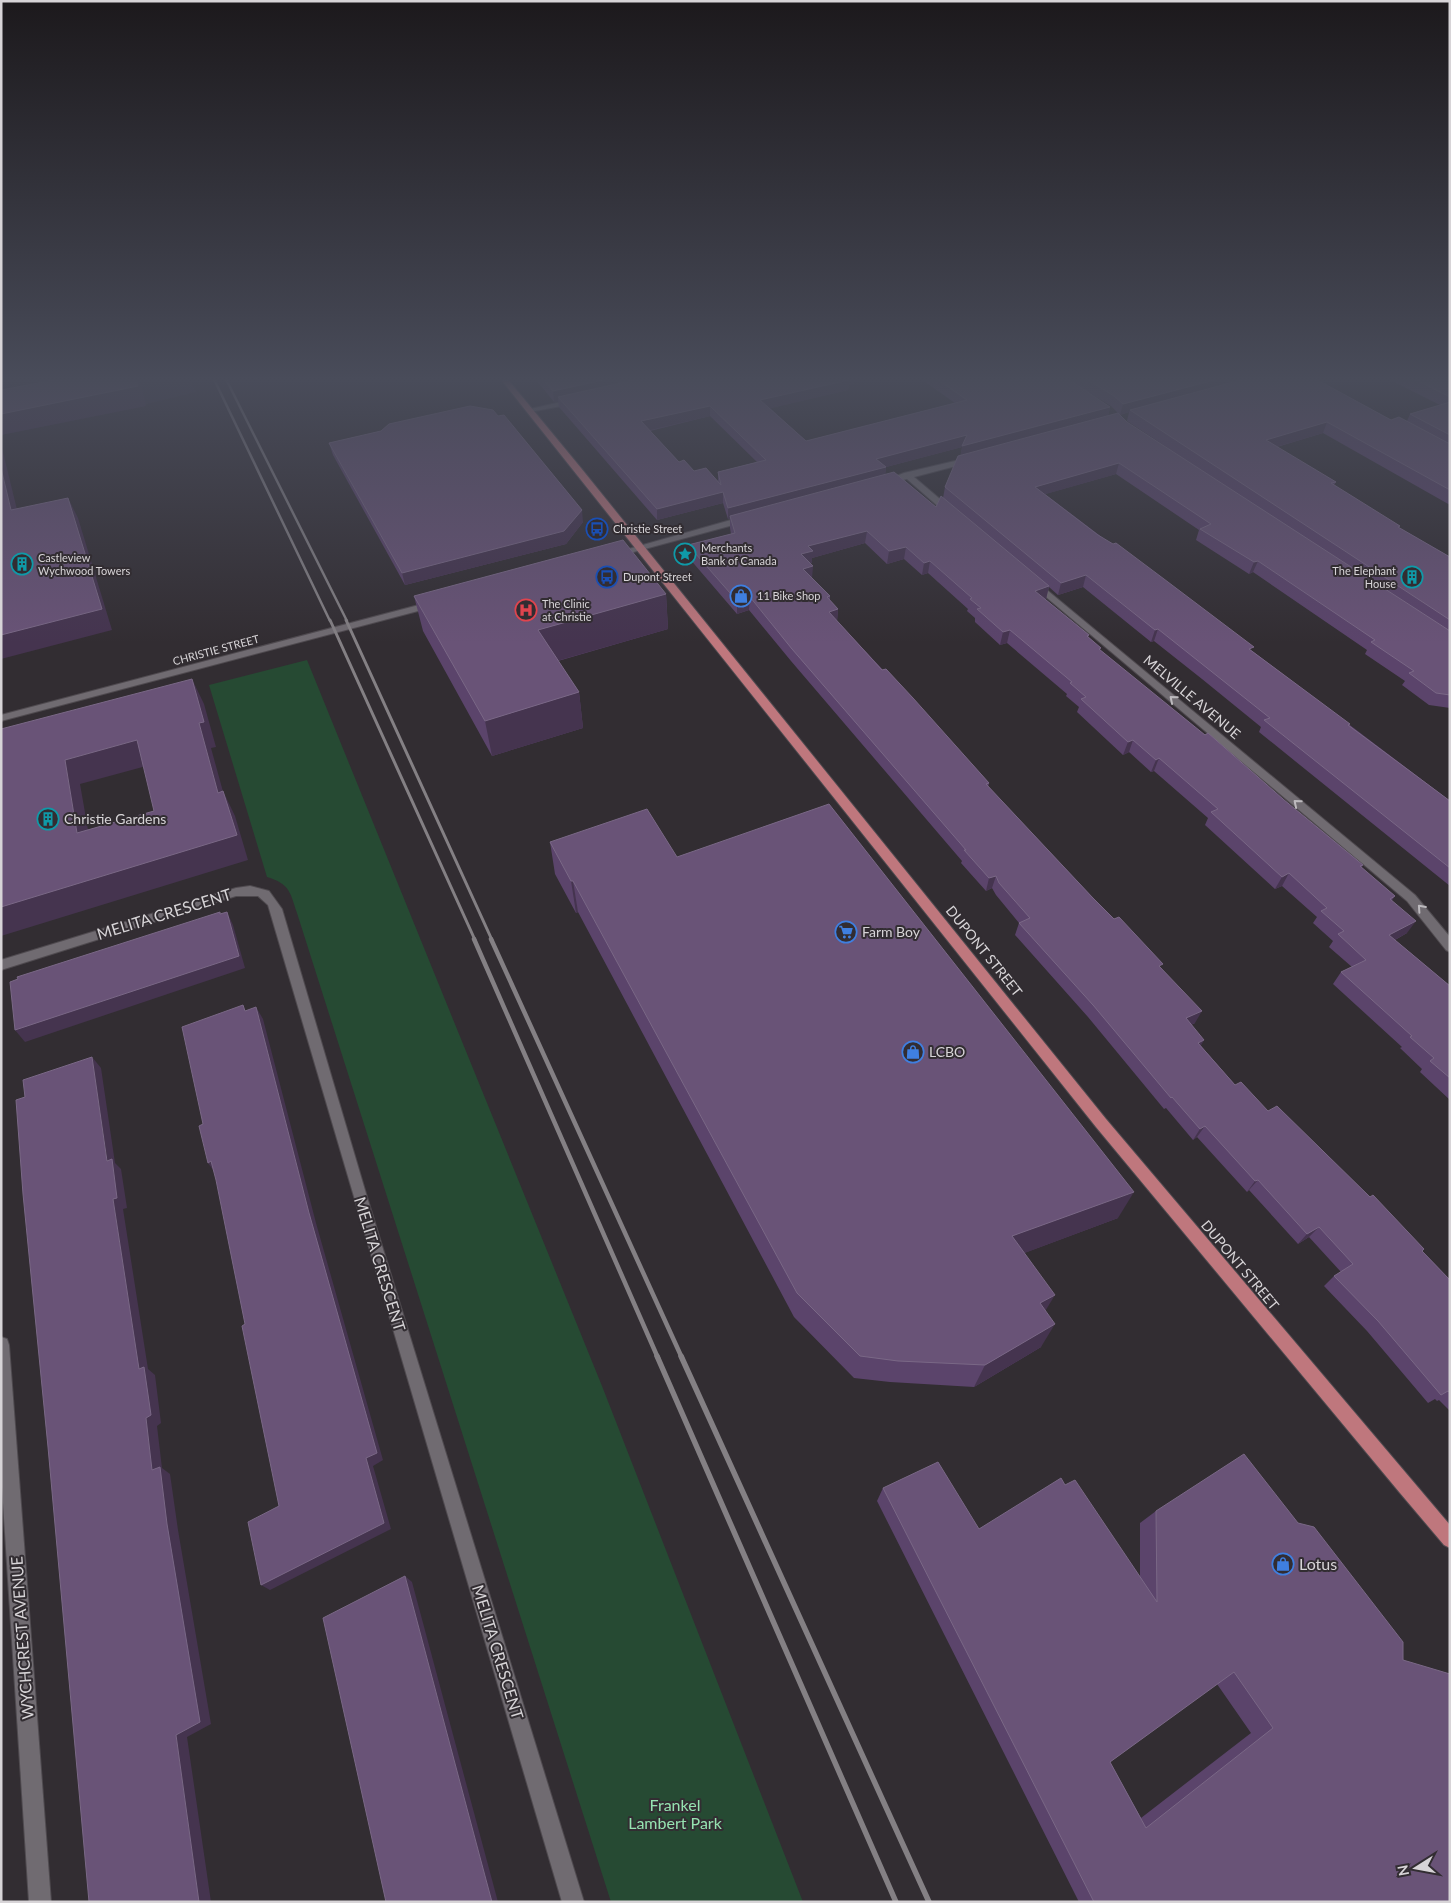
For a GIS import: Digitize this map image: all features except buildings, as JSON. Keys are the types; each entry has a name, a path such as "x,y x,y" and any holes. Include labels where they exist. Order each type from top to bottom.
{"main road":[{"name":"DUPONT STREET","path":"575,466 1101,1123 1291,1352 1450,1539"}],"street":[{"path":"873,485 943,466"},
{"path":"908,475 960,520"},
{"path":"603,558 753,517"},
{"name":"MELVILLE AVENUE","path":"1025,576 1411,898 1428,917 1450,948"},
{"name":"CHRISTIE STREET","path":"1,718 440,602"},
{"name":"MELITA CRESCENT","path":"1,965 236,892 251,890 263,892 270,897 276,909 357,1188 574,1902"},
{"name":"WYCHCREST AVENUE","path":"1,1345 40,1902"}],"green space":[{"name":"Frankel Lambert Park","path":"307,660 602,1386 803,1902 611,1902 293,900 285,886 267,877 209,685"}],"railway":[{"path":"256,466 330,621"},
{"path":"269,466 347,621"},
{"path":"330,620 475,940"},
{"path":"346,620 492,940"},
{"path":"474,939 658,1358"},
{"path":"491,939 682,1358"},
{"path":"657,1356 896,1902"},
{"path":"681,1356 929,1902"}],"place":[{"name":"Christie Street","path":"597,529"},
{"name":"Merchants Bank of Canada","path":"685,554"},
{"name":"Castleview Wychwood Towers","path":"22,564"},
{"name":"Dupont Street","path":"607,577"},
{"name":"The Elephant House","path":"1412,577"},
{"name":"11 Bike Shop","path":"741,596"},
{"name":"The Clinic at Christie","path":"526,610"},
{"name":"Christie Gardens","path":"48,819"},
{"name":"Farm Boy","path":"846,932"},
{"name":"LCBO","path":"913,1052"},
{"name":"Lotus","path":"1283,1564"}]}
